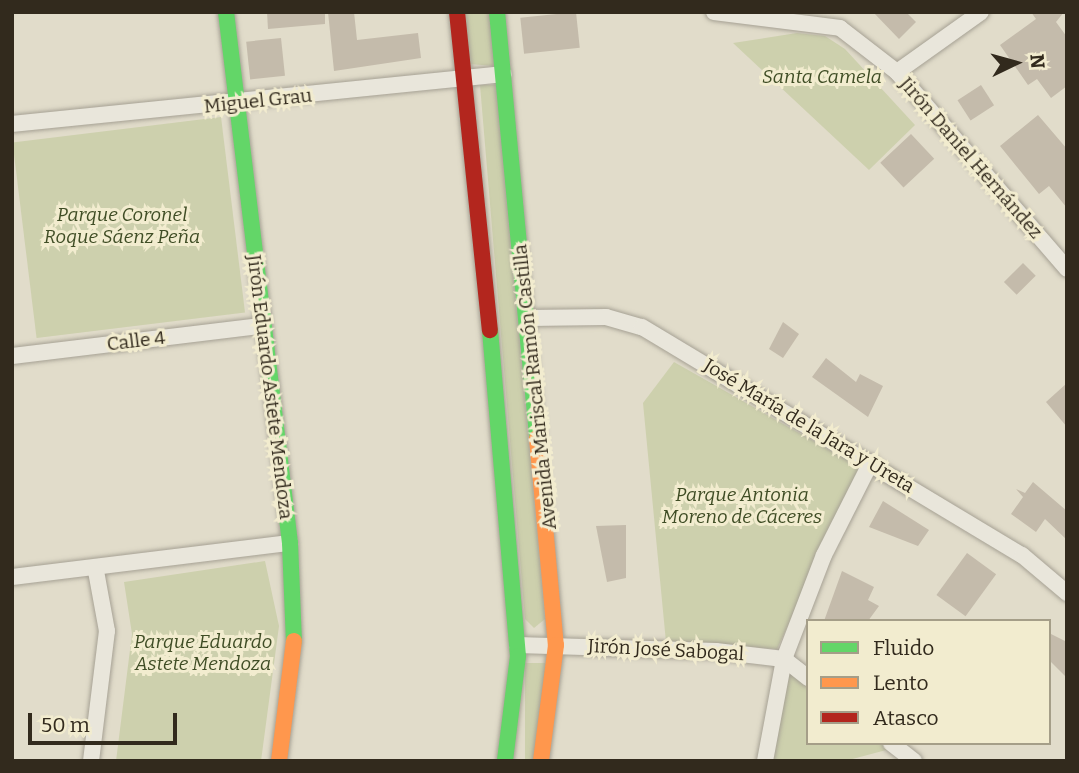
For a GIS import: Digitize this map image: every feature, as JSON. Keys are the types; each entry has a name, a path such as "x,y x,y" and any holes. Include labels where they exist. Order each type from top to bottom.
{"main road":[{"name":"Jirón Eduardo Astete Mendoza","path":"226,12 261,326 290,543 295,632 279,761"},
{"name":"Avenida Mariscal Ramón Castilla","path":"457,12 517,645 505,761"},
{"name":"Avenida Mariscal Ramón Castilla","path":"497,12 529,318 556,645 541,761"}],"street":[{"name":"Jirón Daniel Hernández","path":"713,12 829,24 897,72 1067,269"},
{"path":"897,72 981,12"},
{"name":"Miguel Grau","path":"12,124 235,104 503,74"},
{"name":"José María de la Jara y Ureta","path":"529,318 606,317 642,327 1022,555 1067,593"},
{"name":"Calle 4","path":"12,356 261,326"},
{"path":"765,761 784,659 824,555 871,462"},
{"path":"12,577 96,571 290,543"},
{"path":"91,761 107,631 96,571"},
{"name":"Jirón José Sabogal","path":"517,645 784,659"},
{"path":"784,659 806,676"},
{"path":"894,745 911,759"},
{"path":"887,761 911,759"}],"green space":[{"path":"463,12 491,12 494,66 469,64"},
{"name":"Santa Camela","path":"797,33 825,36 845,49 915,125 869,170 733,43"},
{"path":"480,85 496,85 545,619 534,628 525,619"},
{"name":"Parque Coronel Roque Sáenz Peña","path":"221,117 245,313 37,338 13,143"},
{"name":"Parque Antonia Moreno de Cáceres","path":"674,362 861,468 777,649 666,642 643,403"},
{"name":"Parque Eduardo Astete Mendoza","path":"265,561 279,626 261,761 116,761 132,634 124,582"},
{"path":"525,663 545,663 545,761 525,761"},
{"path":"787,668 806,682 806,745 885,745 890,749 845,761 771,761"}],"building":[{"path":"267,12 325,12 325,24 268,29"},
{"path":"328,12 354,12 357,40 418,33 421,58 334,71"},
{"path":"576,12 580,48 524,54 520,18"},
{"path":"873,12 906,12 916,22 899,39"},
{"path":"1031,12 1064,12 1056,22 1067,37 1067,86 1051,98 1037,79 1028,85 1000,45 1036,19"},
{"path":"281,38 285,76 250,79 246,42"},
{"path":"981,85 994,105 971,120 958,100"},
{"path":"1038,115 1067,149 1067,208 1049,186 1039,194 1000,146"},
{"path":"911,134 934,159 903,188 880,163"},
{"path":"1023,263 1036,276 1017,295 1004,282"},
{"path":"783,322 799,334 783,358 769,349"},
{"path":"826,358 856,382 860,374 883,386 868,417 812,377"},
{"path":"1067,383 1067,427 1046,402"},
{"path":"1033,482 1067,511 1067,540 1045,519 1036,532 1011,514 1023,497 1016,489 1025,493"},
{"path":"883,501 929,530 918,546 869,527"},
{"path":"626,525 626,578 607,582 596,526"},
{"path":"967,553 996,574 966,616 936,595"},
{"path":"842,571 874,587 868,600 879,606 869,619 825,619"},
{"path":"1051,634 1067,642 1067,678 1051,662"}],"traffic: fast":[{"path":"226,12 290,543 294,641"},
{"path":"497,12 537,438"},
{"path":"490,330 518,656 505,761"}],"traffic: slow":[{"path":"537,438 556,645 541,761"},
{"path":"279,761 294,641"}],"traffic: jam":[{"path":"457,12 490,330"}]}
